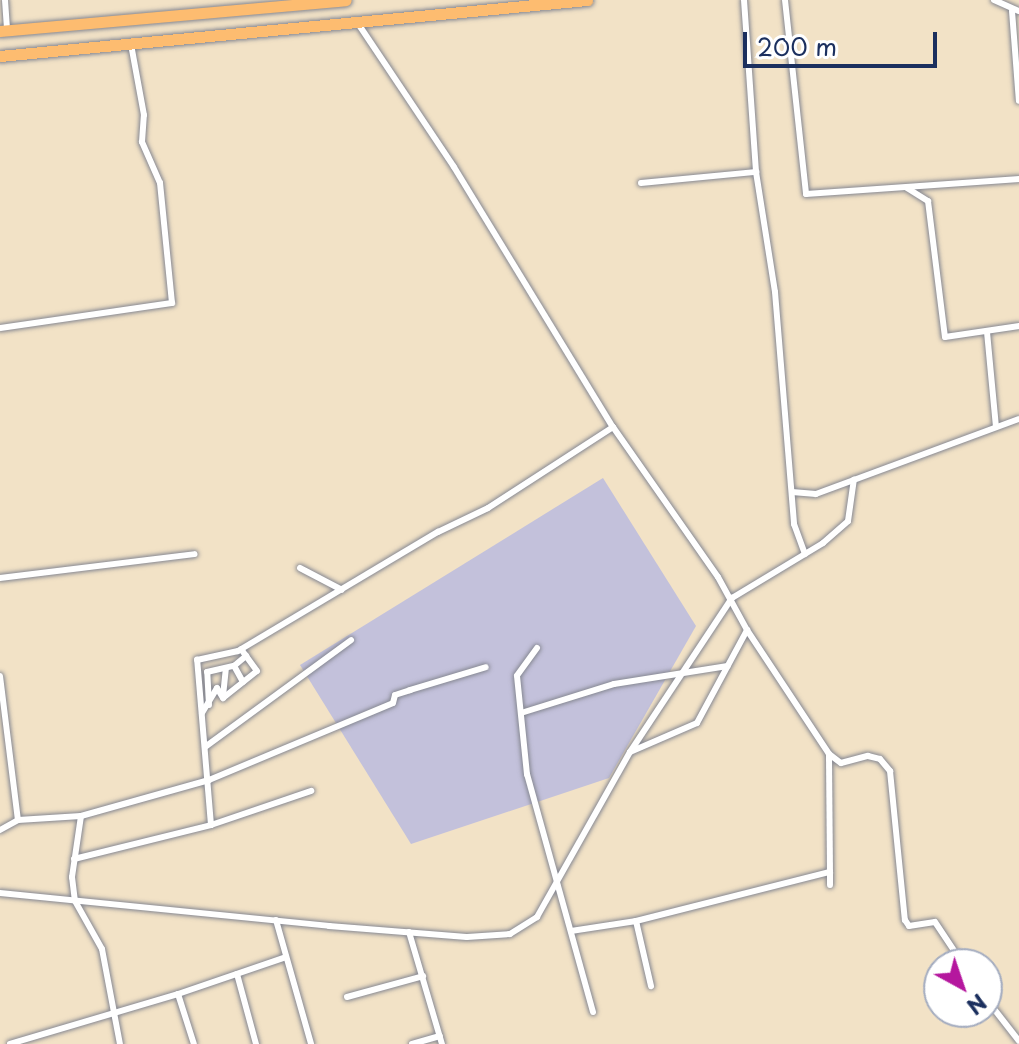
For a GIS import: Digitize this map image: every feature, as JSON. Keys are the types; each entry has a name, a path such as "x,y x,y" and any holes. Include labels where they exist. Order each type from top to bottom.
{"highway":[{"path":"4,30 346,0"},
{"path":"0,56 587,0"}],"street":[{"path":"4,30 5,0"},
{"path":"744,0 756,172 775,292 796,536 805,554"},
{"path":"785,0 804,192 1019,179"},
{"path":"994,0 1015,11 1019,101"},
{"path":"357,22 454,167 613,427 732,598 747,630 829,754 841,763 868,756 880,759 890,771 905,920 909,926 935,922 952,948"},
{"path":"0,328 172,303 160,183 142,142 144,115 131,44"},
{"path":"641,183 756,172"},
{"path":"904,187 928,201 942,334 948,338 1019,326"},
{"path":"987,332 996,427"},
{"path":"792,492 816,494 1019,419"},
{"path":"211,825 197,660 241,649 438,532 488,508 613,427"},
{"path":"0,893 409,932 489,938 510,934 537,917 630,752 677,676 732,598 805,554 852,515 854,479"},
{"path":"0,578 195,554"},
{"path":"300,568 342,590"},
{"path":"630,752 697,723 747,630"},
{"path":"205,747 351,640"},
{"path":"537,648 517,676 527,774 593,1012"},
{"path":"223,698 257,671 241,649"},
{"path":"209,708 207,672 230,667 246,656"},
{"path":"521,713 614,684 728,666"},
{"path":"230,667 243,682"},
{"path":"223,698 230,667"},
{"path":"0,830 18,820 81,816 209,780 393,703 395,695 486,667"},
{"path":"0,676 18,820"},
{"path":"202,713 209,708 217,688 223,698"},
{"path":"829,754 830,885"},
{"path":"74,859 211,825 311,791"},
{"path":"81,816 74,859 75,901 102,949 112,1015 120,1044"},
{"path":"571,931 636,921 830,872"},
{"path":"276,920 311,1044"},
{"path":"636,921 651,986"},
{"path":"409,932 442,1044"},
{"path":"10,1044 112,1015 286,957"},
{"path":"237,974 256,1044"},
{"path":"347,997 423,976"},
{"path":"178,994 194,1044"},
{"path":"1003,1024 1014,1041"},
{"path":"412,1044 440,1036"}],"shaded area":[{"path":"603,478 696,626 609,778 411,844 300,665"}]}
